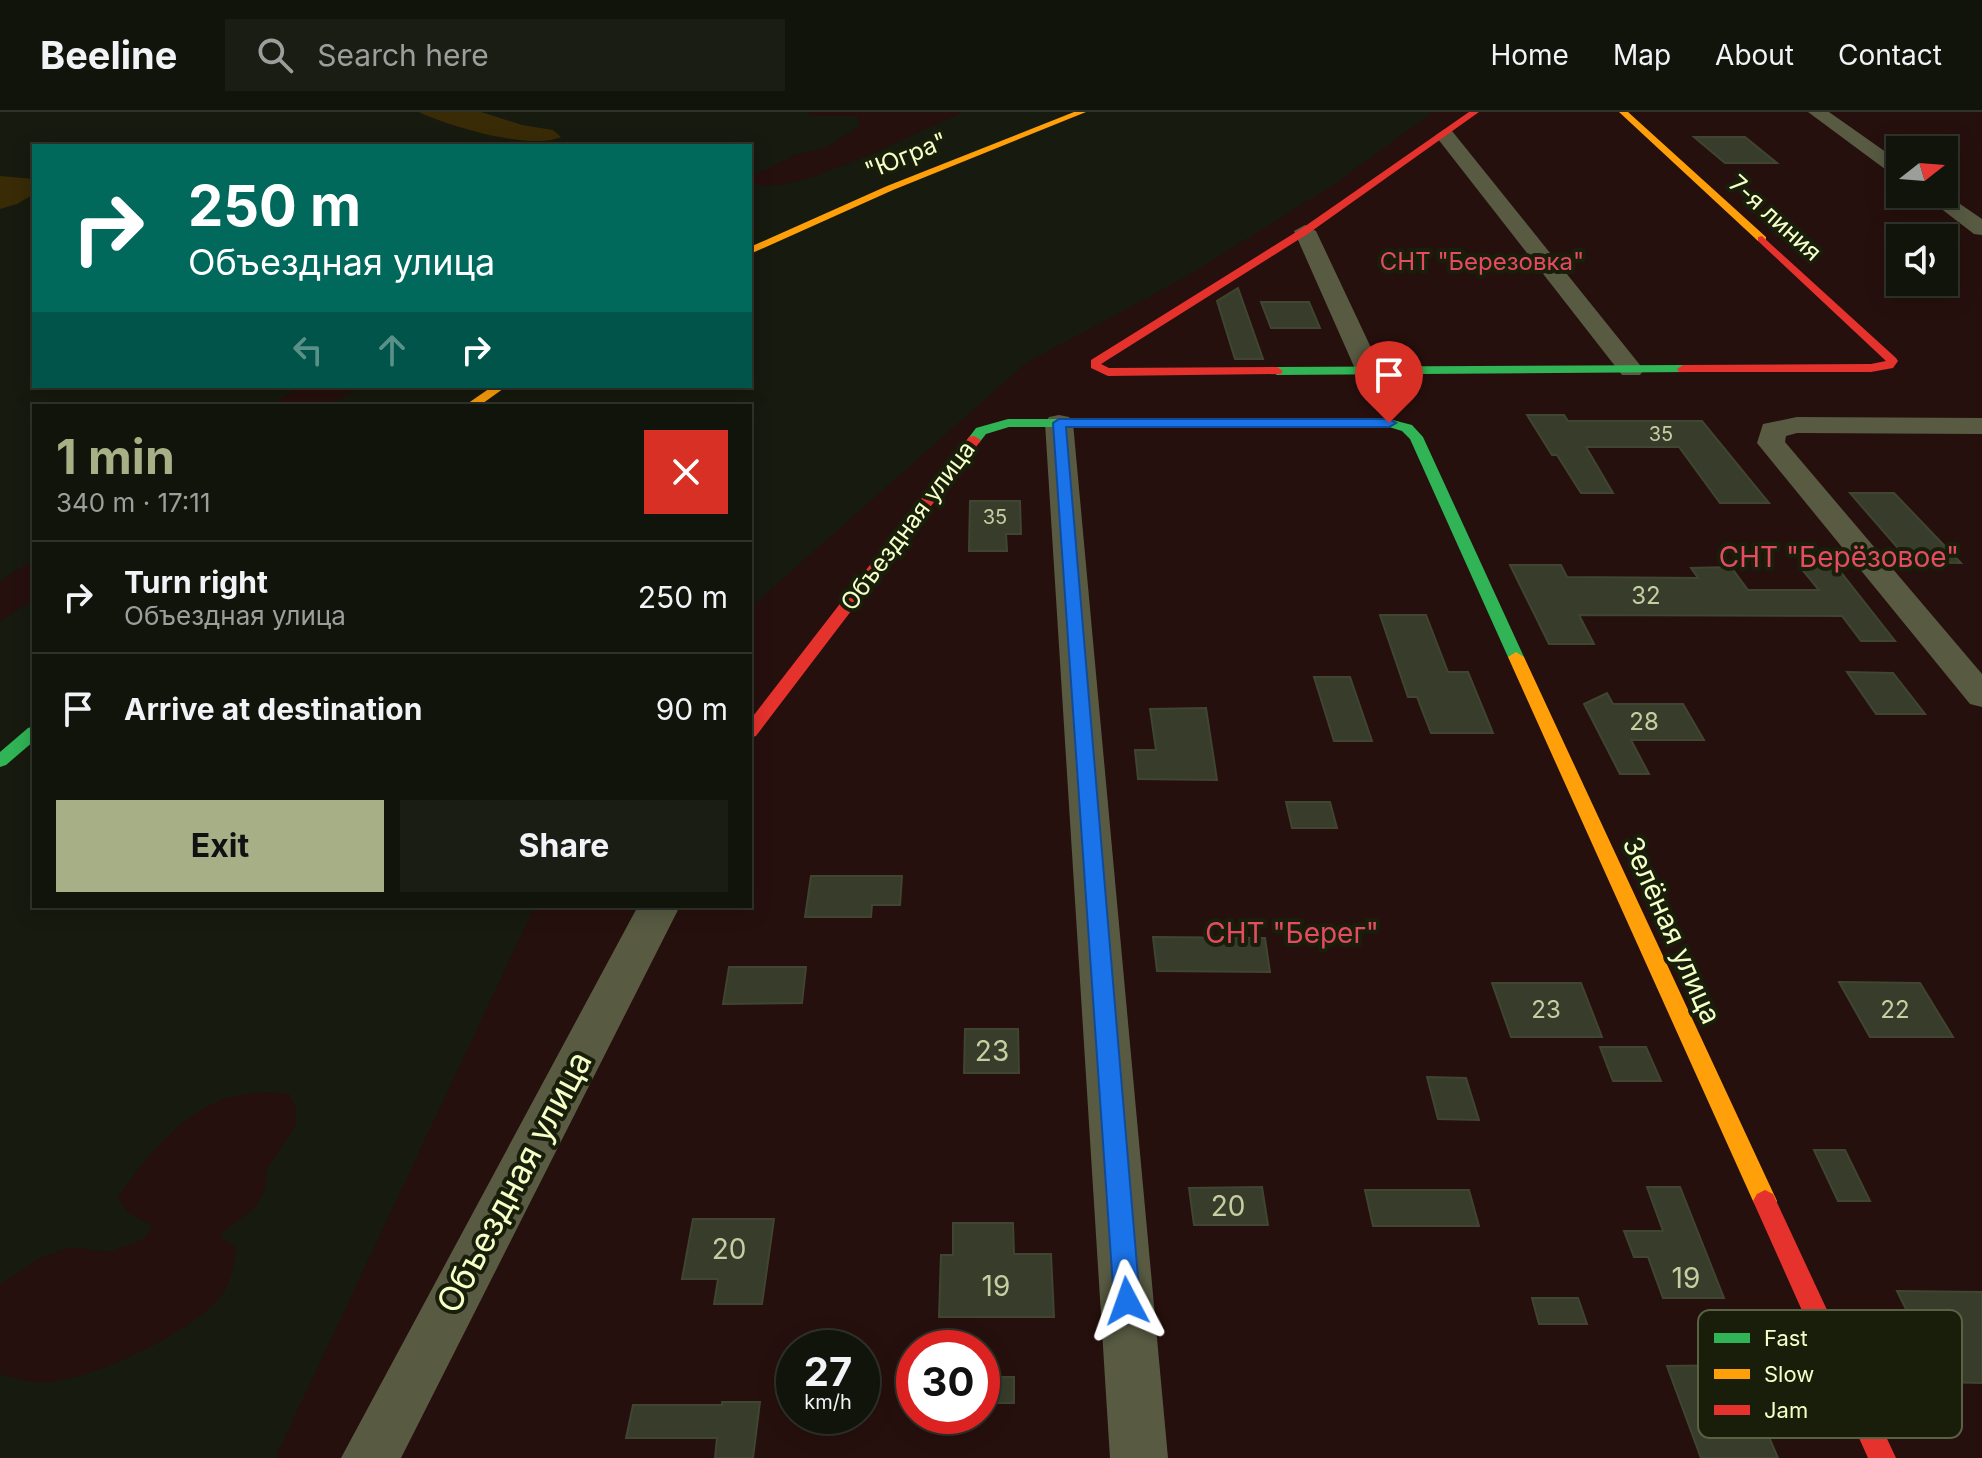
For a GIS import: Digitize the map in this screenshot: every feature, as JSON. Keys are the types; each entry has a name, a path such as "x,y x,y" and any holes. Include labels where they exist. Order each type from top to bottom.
{"main road":[{"name":"\"Югра\"","path":"752,250 890,188 1082,112"},
{"path":"1475,112 1305,231 1099,360 1095,363 1097,368 1108,372 1631,370"},
{"name":"7-я линия","path":"1623,112 1892,361 1889,365 1876,368 1631,370"},
{"path":"473,404 498,388"},
{"name":"Объездная улица","path":"752,729 981,431 996,424 1389,423 1407,428"},
{"name":"Зелёная улица","path":"1407,428 1416,437 1814,1310"},
{"path":"0,761 32,734"},
{"name":"Зелёная улица","path":"1873,1438 1882,1458"}],"street":[{"path":"1817,112 1886,161"},
{"path":"1445,135 1631,370"},
{"path":"1952,208 1982,229"},
{"path":"1305,231 1369,371"},
{"path":"1059,423 1139,1458"},
{"path":"1982,426 1797,425 1773,430 1771,443 1982,696"},
{"name":"Объездная улица","path":"370,1458 658,908"}],"green space":[{"path":"807,112 964,112 823,173 769,186 752,182 752,176 798,154 827,147 860,126 857,116 812,116"},
{"name":"СНТ \"Берег\"","path":"1433,112 1982,112 1982,1458 275,1458 534,908 752,908 752,606 1026,363 1182,279 1333,185"},
{"path":"299,388 358,388 331,404 271,404"},
{"path":"32,561 32,600 0,621 0,581"},
{"path":"270,1092 289,1094 296,1109 296,1125 267,1169 265,1188 256,1207 219,1235 236,1248 233,1268 218,1300 160,1342 106,1367 56,1381 36,1382 0,1374 0,1284 40,1258 71,1247 108,1252 144,1239 153,1226 128,1213 118,1197 152,1152 179,1126 210,1105 232,1097"}],"shaded area":[{"path":"419,112 481,112 522,125 553,130 561,137 548,141 511,139 469,130"},
{"path":"0,176 32,179 32,195 0,209"}],"building":[{"path":"1694,137 1745,137 1777,163 1725,163"},
{"path":"1238,288 1263,359 1235,359 1217,301"},
{"path":"1261,302 1309,302 1320,328 1271,328"},
{"path":"1527,415 1564,415 1568,421 1702,421 1769,503 1720,503 1679,447 1586,447 1613,493 1581,493"},
{"path":"1850,493 1894,493 1961,563 1910,562"},
{"path":"970,501 1020,501 1021,534 1006,534 1007,551 969,551"},
{"path":"1510,565 1561,565 1567,577 1698,578 1691,568 1731,567 1748,590 1819,590 1800,567 1836,566 1895,641 1861,641 1842,616 1579,615 1594,644 1549,644"},
{"path":"1380,615 1426,615 1448,672 1468,672 1493,733 1431,733 1417,697 1408,697"},
{"path":"1847,672 1893,673 1925,714 1876,714"},
{"path":"1314,677 1350,677 1372,741 1334,741"},
{"path":"1607,693 1613,704 1683,704 1704,740 1631,740 1649,774 1620,774 1584,704"},
{"path":"1206,708 1217,780 1138,779 1135,750 1156,750 1150,709"},
{"path":"1286,802 1330,802 1337,828 1292,828"},
{"path":"811,876 902,876 900,905 872,905 871,917 805,917"},
{"path":"1153,937 1265,938 1270,972 1157,971"},
{"path":"729,967 806,967 802,1003 723,1004"},
{"path":"1839,982 1920,983 1953,1037 1870,1037"},
{"path":"1492,983 1581,983 1602,1037 1511,1037"},
{"path":"965,1029 1018,1029 1019,1073 964,1073"},
{"path":"1600,1047 1646,1047 1661,1081 1613,1081"},
{"path":"1427,1077 1466,1078 1479,1120 1438,1119"},
{"path":"1814,1150 1845,1150 1870,1201 1838,1201"},
{"path":"1262,1187 1268,1225 1194,1225 1189,1188"},
{"path":"1647,1187 1680,1187 1724,1298 1663,1298 1648,1257 1634,1257 1624,1231 1663,1231"},
{"path":"1365,1190 1469,1190 1479,1226 1373,1226"},
{"path":"693,1219 774,1219 762,1304 714,1304 718,1279 682,1279"},
{"path":"953,1223 1013,1223 1014,1254 1051,1254 1054,1317 939,1317 941,1255 953,1255"},
{"path":"1897,1291 1982,1292 1982,1383 1962,1382 1962,1310 1906,1310"},
{"path":"1532,1298 1578,1298 1587,1324 1539,1324"},
{"path":"1667,1366 1698,1366 1698,1438 1769,1438 1778,1458 1701,1458"},
{"path":"1000,1377 1014,1377 1014,1403 1000,1403"},
{"path":"722,1402 760,1402 753,1458 715,1458 717,1438 626,1438 633,1405 722,1405"}],"traffic: fast":[{"path":"1277,371 1683,369"},
{"path":"974,440 981,431 1008,423 1389,423 1407,428 1416,437 1516,657"},
{"path":"0,761 32,734"}],"traffic: slow":[{"path":"752,250 890,188 1082,112"},
{"path":"1623,112 1762,239"},
{"path":"473,404 498,388"},
{"path":"1516,657 1765,1201"}],"traffic: jam":[{"path":"1277,371 1108,372 1097,368 1095,363 1305,231 1475,112"},
{"path":"1683,369 1871,368 1889,365 1892,361 1762,239"},
{"path":"752,729 974,440"},
{"path":"1765,1201 1815,1310"},
{"path":"1873,1438 1882,1458"}],"route":[{"path":"1127,1301 1059,423 1389,423"}],"park label":[{"name":"СНТ \"Березовка\"","path":"1482,262"},
{"name":"СНТ \"Берёзовое\"","path":"1839,557"}]}
